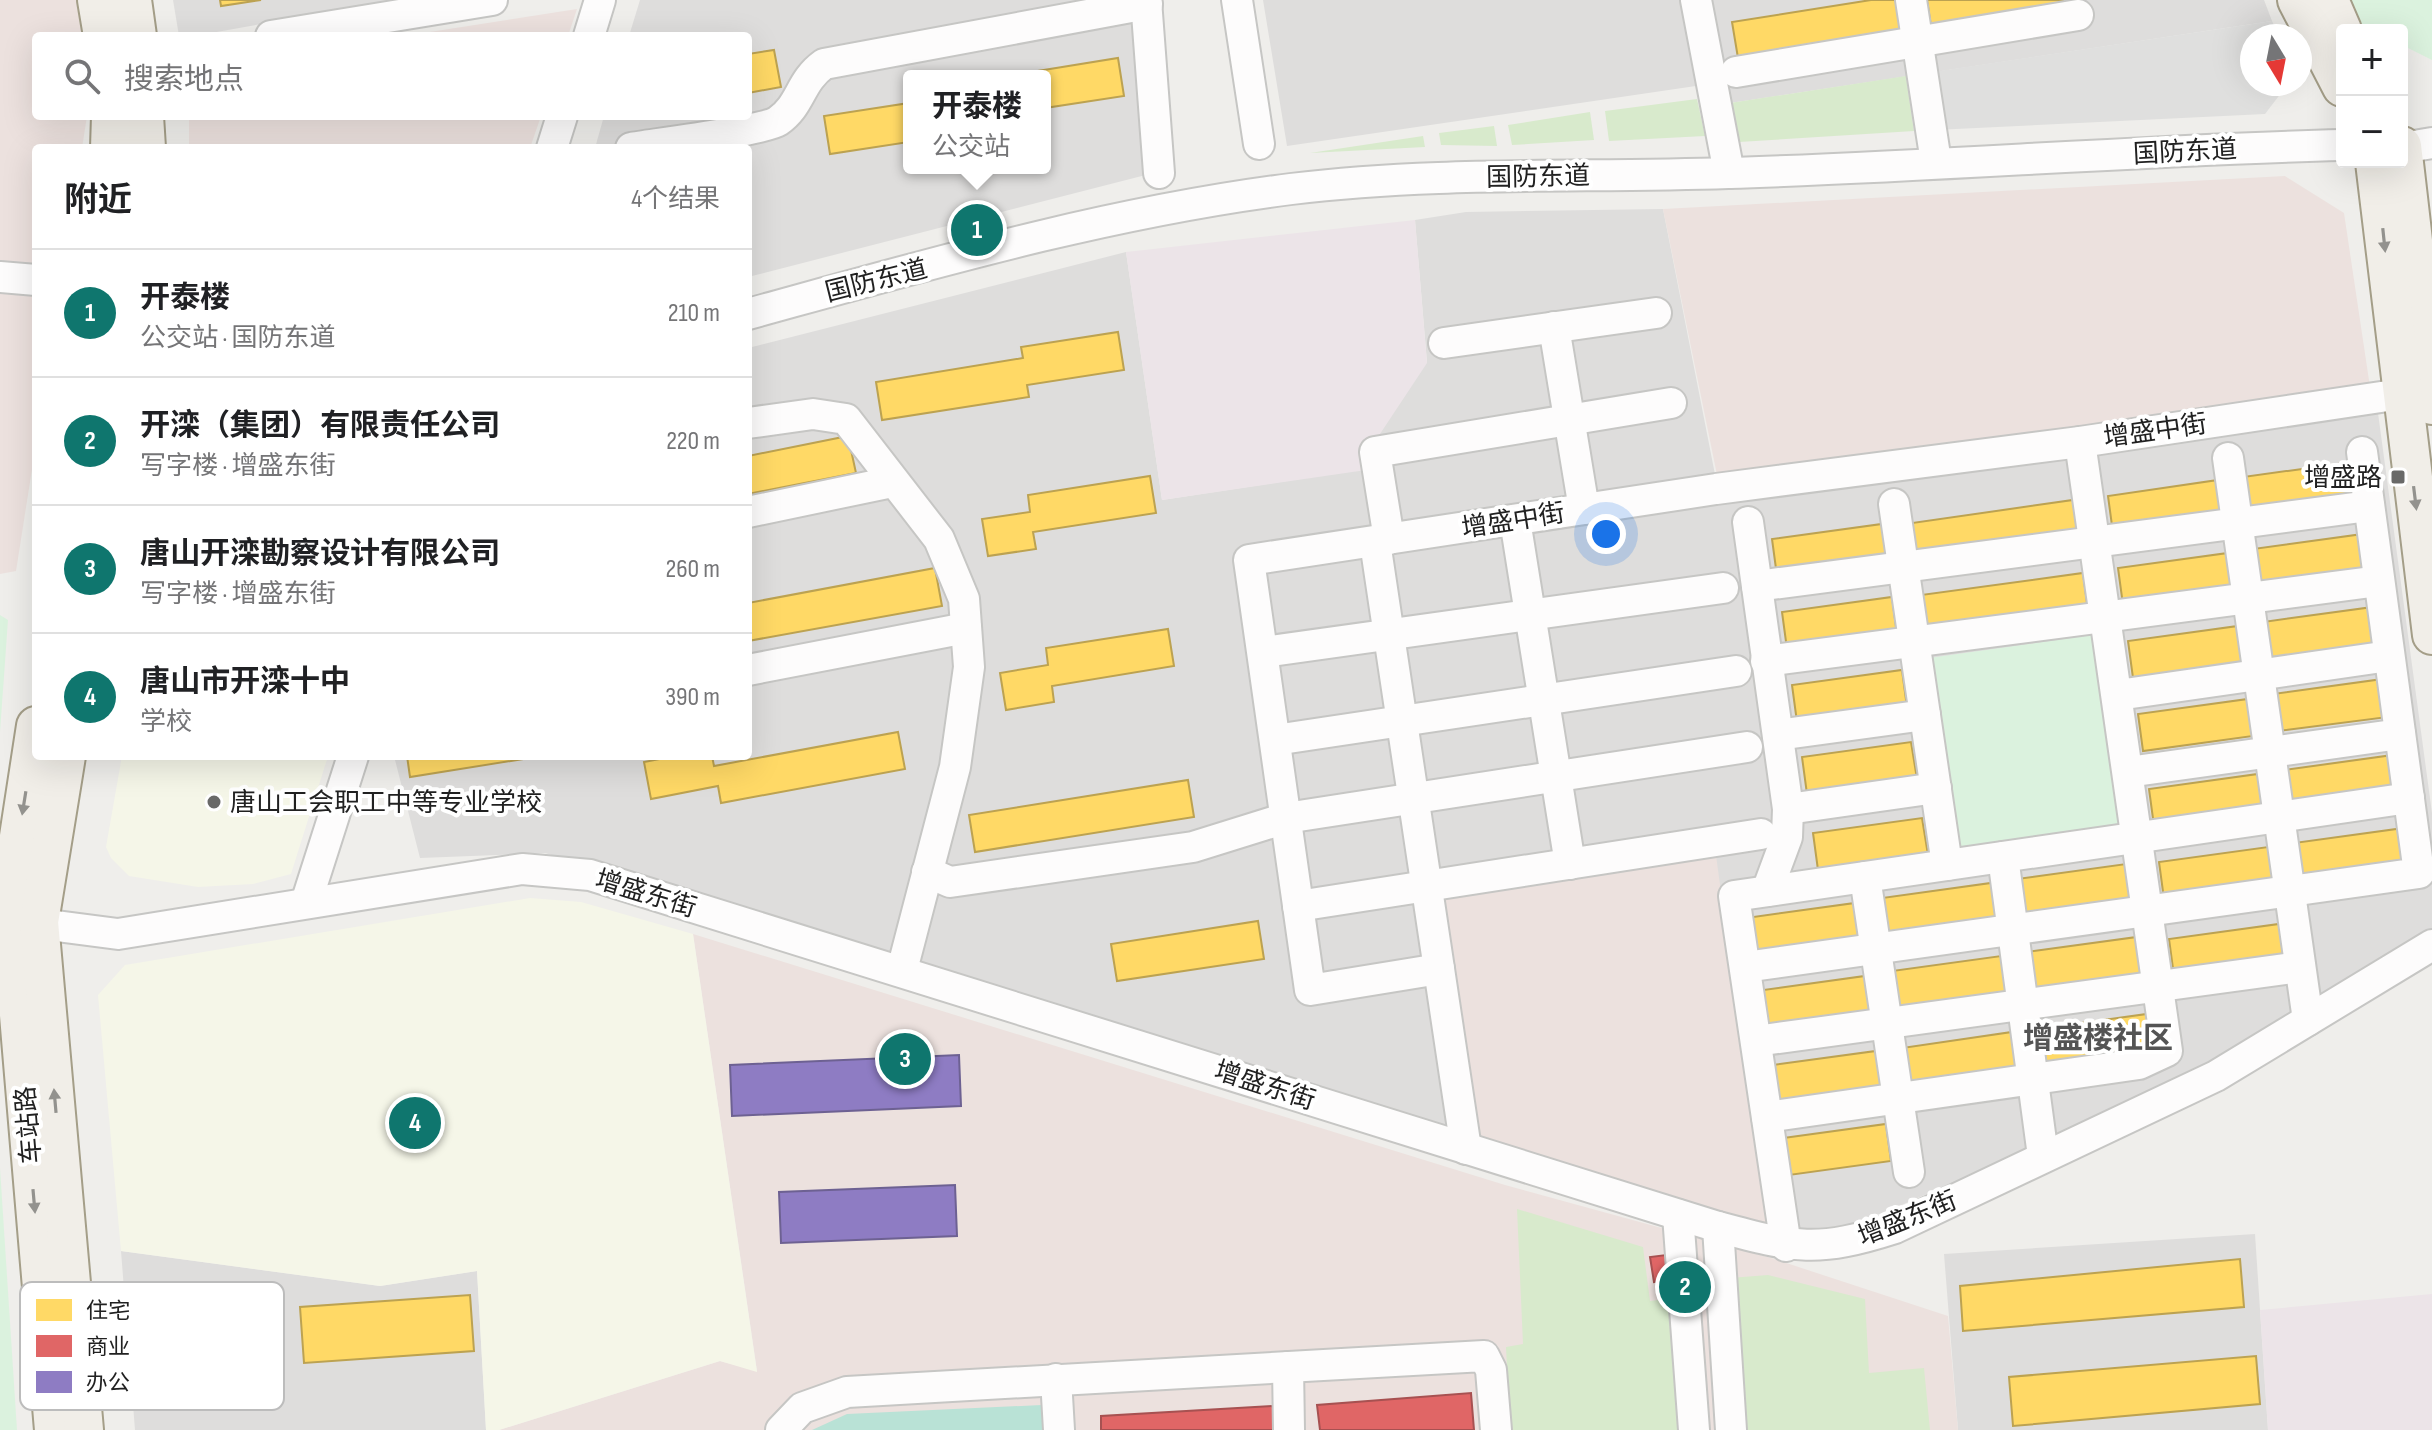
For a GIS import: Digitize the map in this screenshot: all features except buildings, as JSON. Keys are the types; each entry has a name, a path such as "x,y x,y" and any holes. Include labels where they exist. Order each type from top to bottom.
{"main road":[{"path":"97,0 102,32"},
{"path":"132,0 136,32"},
{"path":"2297,0 2336,75"},
{"path":"2329,0 2339,24"},
{"path":"110,144 111,120"},
{"path":"144,120 146,144"},
{"path":"2376,168 2417,399"},
{"path":"2403,168 2432,635"},
{"name":"车站路","path":"32,752 16,856 17,919 43,1282"},
{"name":"车站路","path":"65,760 17,919 65,1282"},
{"name":"车站路","path":"53,1410 54,1430"},
{"name":"车站路","path":"81,1410 84,1430"}],"street":[{"path":"296,32 492,0"},
{"path":"590,32 600,0"},
{"path":"1237,0 1259,144"},
{"path":"1696,0 1729,173"},
{"path":"1911,0 1936,162"},
{"path":"654,144 776,123 796,104 806,76 824,64 1146,2 1159,173"},
{"path":"1736,72 2078,15"},
{"path":"553,144 561,120"},
{"path":"2408,146 2432,143"},
{"name":"国防东道","path":"752,313 1094,225 1269,192 1447,177 1729,173 2336,145"},
{"path":"0,277 32,280"},
{"path":"1444,343 1656,313"},
{"path":"1554,327 1584,509"},
{"name":"增盛中街","path":"1263,652 1249,560 1584,509 2417,399"},
{"path":"1466,1149 1389,635 1375,452 1671,403"},
{"path":"752,422 813,414 846,419 939,539 964,599 969,667 955,767 902,970"},
{"path":"1767,1117 2139,1064 2167,1051 2080,442"},
{"path":"1745,967 2419,873 2362,452"},
{"path":"2228,458 2308,1020"},
{"path":"752,511 892,482"},
{"path":"1894,504 1947,865"},
{"path":"1757,586 2369,506"},
{"path":"1515,520 1570,864"},
{"path":"1748,522 1788,809 1787,837 1767,891"},
{"path":"1766,661 2379,581"},
{"path":"1439,969 1310,990 1263,652 1723,588"},
{"path":"752,669 966,628"},
{"path":"2118,695 2389,656"},
{"path":"1275,740 1736,671"},
{"path":"1778,735 1925,715"},
{"path":"2128,772 2400,734"},
{"path":"927,872 950,882 1193,847 1286,818 1747,747"},
{"path":"306,903 352,760"},
{"path":"1788,809 1936,788"},
{"path":"1786,1246 1734,896 2409,798"},
{"path":"1298,906 1761,834"},
{"path":"2003,857 2043,1156"},
{"name":"增盛东街","path":"17,919 118,934 522,869 552,869 590,875 1786,1246 1852,1242 1895,1228 2216,1076 2432,945"},
{"path":"1865,877 1909,1172"},
{"path":"1756,1041 2300,967"},
{"path":"1678,1215 1694,1430"},
{"path":"1718,1227 1731,1430"},
{"path":"781,1430 802,1408 847,1392 1484,1356 1491,1370 1496,1430"},
{"path":"1288,1367 1289,1430"},
{"path":"1056,1379 1059,1430"}],"shaded area":[{"path":"0,0 76,0 81,32 32,32 32,120 86,120 83,144 32,144 32,469 16,571 0,574"},
{"path":"173,0 396,0 216,32 178,32"},
{"path":"640,0 1156,0 1173,168 752,276 752,144 596,144 603,120 752,120 752,32 630,32"},
{"path":"1263,0 2264,0 2272,21 1730,103 1723,82 1287,146"},
{"path":"577,9 569,32 430,32"},
{"path":"2240,26 2240,96 2279,96 2265,114 1914,131 1906,76"},
{"path":"189,120 540,120 531,144 189,144"},
{"path":"2285,176 2344,213 2370,387 1717,475 1663,209"},
{"path":"1663,209 1720,500 2378,413 2432,813 2432,931 2210,1069 1850,1226 1802,1235 1471,1138 1307,1082 545,853 420,858 395,760 752,760 752,347 1126,252 1162,500 1365,469 1362,444 1427,362 1415,220 1466,212"},
{"path":"1415,220 1427,363 1376,440 1362,444 1366,470 1162,500 1126,252"},
{"name":"唐山工会职工中等专业学校","path":"121,760 327,760 291,874 253,884 198,887 129,876 111,858 106,847"},
{"path":"1715,848 1767,1229 1471,1138 1434,890"},
{"path":"530,898 581,902 693,934 757,1372 720,1361 499,1430 486,1430 477,1271 380,1286 121,1251 98,995 125,965"},
{"path":"693,934 1505,1185 1771,1258 1948,1316 1958,1430 499,1430 720,1361 757,1371"},
{"path":"2255,1234 2268,1430 1958,1430 1944,1254"},
{"path":"121,1251 380,1286 477,1271 486,1430 135,1430 133,1410 284,1410 284,1282 123,1282"},
{"path":"2432,1294 2432,1430 2268,1430 2260,1310"}],"green space":[{"path":"2350,0 2432,0 2432,60 2408,48 2408,24 2359,23"},
{"path":"1906,76 1914,131 1739,142 1730,103"},
{"path":"1697,99 1705,136 1609,141 1605,111"},
{"path":"1590,112 1594,140 1512,145 1508,125"},
{"path":"1494,126 1497,146 1441,145 1439,133"},
{"path":"1423,136 1425,147 1310,153"},
{"path":"0,615 8,620 0,732"},
{"path":"2099,634 2126,826 1956,850 1929,658"},
{"path":"0,1168 17,1430 0,1430"},
{"path":"1517,1209 1643,1247 1650,1301 1675,1298 1684,1430 1510,1430 1506,1347 1523,1344"},
{"path":"1768,1275 1865,1299 1869,1373 1924,1368 1930,1430 1741,1430 1730,1278"},
{"path":"1042,1405 1043,1430 812,1430 847,1414"}],"place":[{"name":"开泰楼","path":"977,230"},
{"name":"增盛路","path":"2398,477"},
{"name":"唐山工会职工中等专业学校","path":"214,802"},
{"name":"唐山开滦勘察设计有限公司","path":"905,1059"},
{"name":"唐山市开滦十中","path":"415,1123"},
{"name":"开滦（集团）有限责任公司","path":"1685,1287"}],"district":[{"name":"增盛楼社区","path":"2098,1038"}]}
